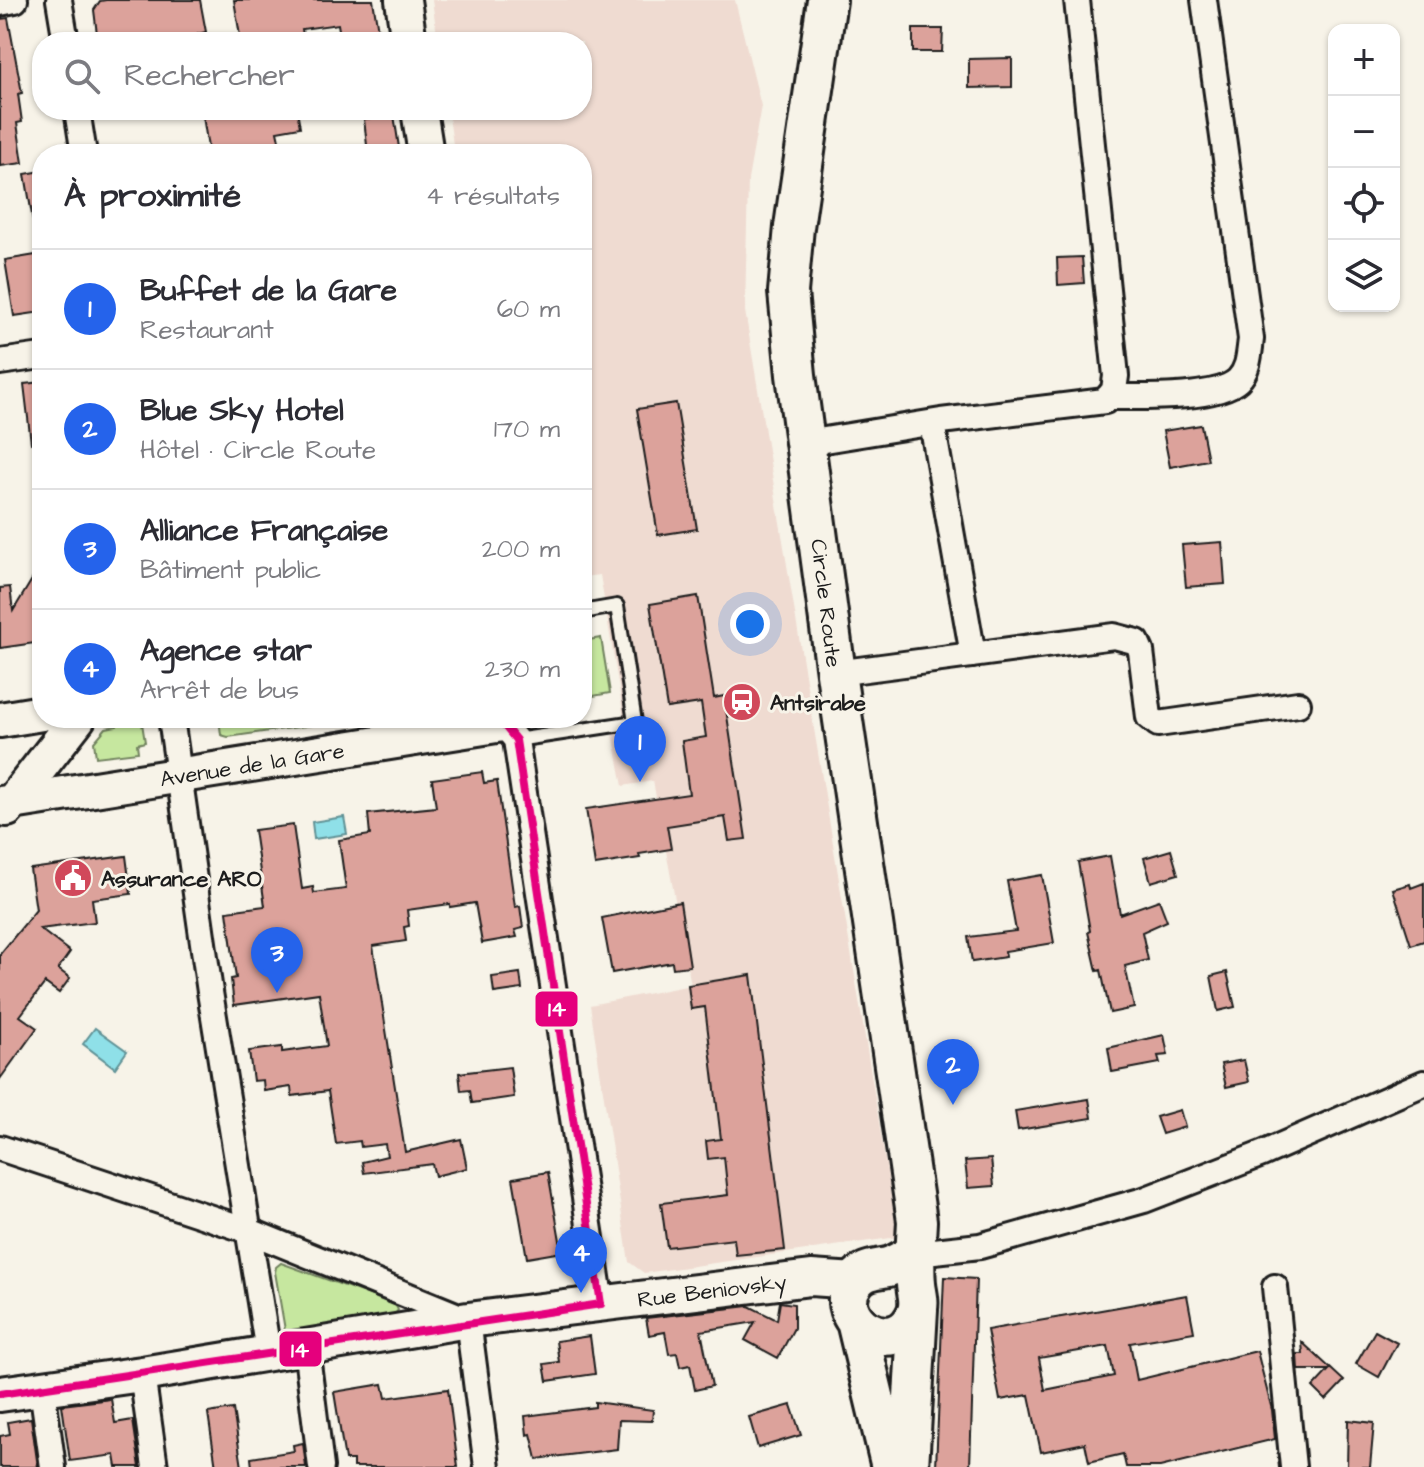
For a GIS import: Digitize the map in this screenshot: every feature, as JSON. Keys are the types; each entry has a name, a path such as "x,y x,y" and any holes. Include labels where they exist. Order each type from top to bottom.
{"main road":[{"name":"Circle Route","path":"827,0 794,227 788,292 796,375 836,673 917,1221 910,1279 909,1467"},
{"path":"856,1321 867,1332 882,1336 898,1334 911,1324 910,1279 870,1269 855,1281 850,1294 850,1308 856,1321 891,1467"}],"street":[{"path":"0,3 15,0"},
{"path":"59,0 64,32"},
{"path":"403,0 408,32"},
{"path":"806,443 932,423 1082,405 1105,401 1114,390 1116,376 1077,0"},
{"path":"1108,397 1161,398 1221,390 1237,381 1248,366 1251,339 1204,0"},
{"path":"79,120 82,144"},
{"path":"421,120 424,144"},
{"path":"0,362 32,357"},
{"path":"932,423 973,655"},
{"path":"836,673 1114,636 1137,642 1141,651 1149,717 1158,724 1298,704"},
{"path":"0,720 32,715"},
{"path":"4,808 70,728"},
{"path":"172,728 268,1352"},
{"name":"Avenue de la Gare","path":"4,808 178,777 500,728"},
{"path":"507,728 601,1304"},
{"path":"910,1279 980,1246 1144,1200 1262,1154 1424,1083"},
{"path":"0,1148 247,1230 468,1320 487,1467"},
{"name":"Rue Beniovsky","path":"0,1394 142,1374 468,1320 811,1278 855,1281"},
{"path":"1275,1287 1293,1467"},
{"path":"306,1347 321,1467"},
{"path":"142,1374 155,1467"},
{"path":"42,1388 53,1467"}],"lane":[{"path":"592,610 617,606 635,722 592,724"}],"shaded area":[{"path":"432,0 735,0 761,106 748,180 745,311 898,1237 644,1273 629,1262 590,1005 691,985 653,781 623,786 613,734 626,731 600,575 592,576 592,144 453,144 449,120 592,120 592,32 437,32"}],"green space":[{"path":"601,638 610,693 592,696 592,639"},
{"path":"106,728 143,728 145,742 137,744 138,752 96,757 94,742"},
{"path":"220,728 292,728 228,737 221,735"},
{"path":"281,1263 395,1304 398,1310 394,1315 292,1333 285,1330 275,1272"}],"water":[{"path":"344,817 347,834 314,839 312,822"},
{"path":"95,1028 127,1051 115,1068 83,1044"}],"building":[{"path":"200,0 206,32 97,32 94,10 100,1"},
{"path":"234,0 373,0 378,31 339,32 338,24 302,29 302,32 239,32"},
{"path":"8,18 22,93 18,94 22,122 17,123 23,163 0,166 0,19"},
{"path":"913,29 943,29 942,52 913,52"},
{"path":"1012,58 1012,87 969,88 969,59"},
{"path":"204,120 299,120 300,127 277,131 280,144 207,144"},
{"path":"364,120 395,120 398,144 367,144"},
{"path":"32,173 32,215 25,174"},
{"path":"32,256 32,313 14,316 5,260"},
{"path":"1082,257 1084,283 1058,285 1057,258"},
{"path":"32,383 32,443 31,443 24,384"},
{"path":"676,403 697,529 658,535 637,409"},
{"path":"1201,425 1208,460 1170,467 1163,431"},
{"path":"1222,542 1225,584 1186,587 1182,545"},
{"path":"32,580 32,643 0,648 0,588 10,587 13,611"},
{"path":"698,596 714,698 724,696 746,839 729,841 725,817 667,826 671,849 639,854 640,858 595,865 586,809 689,794 682,741 706,737 701,703 667,708 650,604"},
{"path":"482,772 484,783 497,781 515,907 520,906 523,928 515,930 517,937 482,943 475,903 450,907 450,904 407,910 409,926 404,927 406,941 373,946 405,1152 461,1139 467,1168 435,1176 432,1164 364,1173 362,1162 387,1156 385,1144 361,1147 360,1141 336,1144 328,1091 292,1096 291,1087 264,1091 263,1080 253,1081 249,1051 282,1047 282,1052 327,1046 319,993 234,1005 231,979 236,978 227,911 265,906 254,830 293,825 302,889 313,887 314,893 346,889 339,840 370,835 368,814 436,807 432,779"},
{"path":"1171,850 1178,874 1151,882 1144,858"},
{"path":"126,856 131,894 92,899 95,922 40,929 70,952 58,969 70,978 59,993 45,983 20,1016 37,1028 0,1079 0,954 36,910 30,869"},
{"path":"1110,856 1120,914 1159,900 1167,921 1142,932 1148,960 1125,966 1134,1008 1110,1013 1101,970 1097,971 1088,932 1078,862"},
{"path":"1042,875 1054,943 1005,951 1006,957 972,962 968,937 1016,931 1007,881"},
{"path":"1424,883 1424,941 1411,945 1393,889 1410,884 1411,888"},
{"path":"680,902 690,966 673,968 672,962 612,973 602,918"},
{"path":"1227,972 1235,1007 1218,1011 1211,976"},
{"path":"520,973 522,989 494,993 492,977"},
{"path":"751,975 785,1250 736,1255 734,1239 667,1247 661,1203 728,1195 724,1157 708,1159 706,1141 721,1139 705,1007 691,1009 688,985"},
{"path":"1164,1035 1168,1055 1158,1056 1160,1063 1112,1072 1108,1048"},
{"path":"1244,1060 1249,1082 1226,1087 1221,1064"},
{"path":"510,1067 514,1097 472,1103 470,1090 461,1091 459,1073"},
{"path":"1089,1099 1092,1118 1018,1130 1015,1111"},
{"path":"1180,1110 1185,1127 1162,1134 1156,1117"},
{"path":"991,1159 994,1186 968,1188 965,1161"},
{"path":"548,1172 562,1252 527,1258 513,1178"},
{"path":"944,1277 976,1279 970,1467 936,1467"},
{"path":"1187,1295 1194,1332 1130,1343 1137,1380 1257,1351 1272,1410 1275,1439 1160,1467 1126,1467 1123,1454 1089,1462 1085,1443 1041,1452 1029,1395 1000,1400 987,1330","holes":["1108,1346 1114,1376 1045,1390 1039,1358"]},
{"path":"780,1302 794,1304 794,1328 778,1358 745,1340 755,1322 701,1331 712,1386 695,1390 690,1365 680,1367 677,1353 669,1354 665,1332 649,1335 646,1318 749,1306 777,1320"},
{"path":"1375,1331 1397,1343 1379,1377 1356,1364"},
{"path":"590,1336 595,1374 547,1381 544,1364 559,1362 556,1341"},
{"path":"1302,1342 1344,1381 1326,1400 1313,1387 1329,1370 1298,1370 1297,1354 1303,1354"},
{"path":"383,1384 386,1398 448,1389 458,1467 353,1467 353,1460 345,1460 334,1392"},
{"path":"111,1399 115,1423 133,1420 140,1467 117,1467 115,1455 70,1461 62,1405"},
{"path":"595,1402 653,1410 652,1421 619,1420 617,1449 537,1459 531,1434 527,1435 525,1416 595,1407"},
{"path":"791,1405 801,1435 758,1448 749,1417"},
{"path":"233,1409 242,1467 216,1467 208,1413"},
{"path":"31,1418 38,1467 0,1467 0,1436 10,1434 8,1422"},
{"path":"1348,1420 1374,1423 1370,1467 1347,1467"},
{"path":"303,1443 306,1467 252,1467 251,1458 294,1451 293,1445"}],"transit line":[{"name":"14","path":"506,728 516,740 601,1304"},
{"name":"14","path":"0,1394 601,1304"}],"place":[{"name":"Antsirabe","path":"742,702"},
{"name":"Buffet de la Gare","path":"640,782"},
{"name":"Assurance ARO","path":"73,878"},
{"name":"Alliance Française","path":"277,993"},
{"name":"Blue Sky Hotel","path":"953,1105"},
{"name":"Agence star","path":"581,1293"}]}
